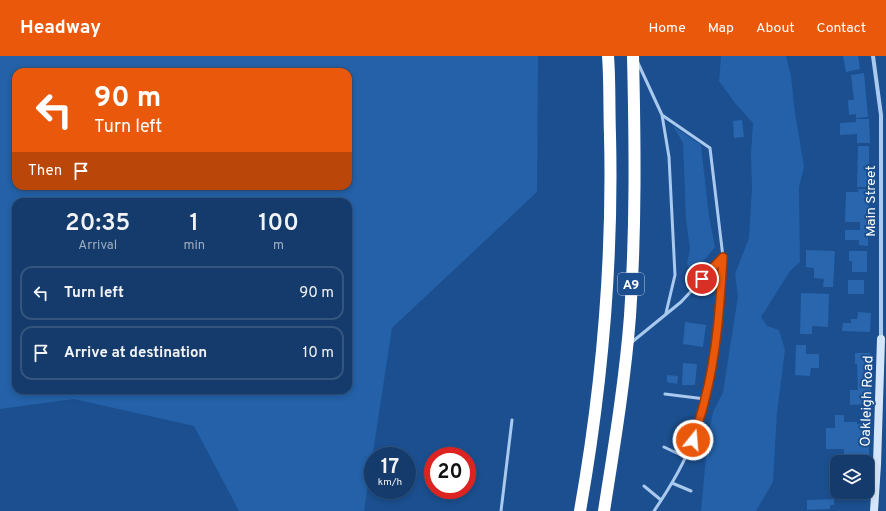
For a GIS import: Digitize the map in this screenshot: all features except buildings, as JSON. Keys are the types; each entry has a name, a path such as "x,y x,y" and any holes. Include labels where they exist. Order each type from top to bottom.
{"highway":[{"name":"A9","path":"579,511 587,470 603,340 611,192 608,56"},
{"name":"A9","path":"604,511 628,346 635,194 634,56"}],"street":[{"name":"Main Street","path":"873,56 881,115 881,339"},
{"path":"874,64 878,56"},
{"name":"Oakleigh Road","path":"874,511 881,339"}],"lane":[{"path":"634,56 662,115 669,158 675,275 666,314"},
{"path":"654,511 672,483 693,440 706,399 714,356 723,257 710,148 662,115"},
{"path":"628,346 681,302 723,257"},
{"path":"665,394 706,399"},
{"path":"501,511 512,420"},
{"path":"664,447 685,457"},
{"path":"672,483 691,490"},
{"path":"644,486 661,500"}],"shaded area":[{"path":"0,56 538,56 537,192 392,328 374,447 364,447 364,499 366,499 364,511 239,511 194,426 74,399 0,409"},
{"path":"721,56 786,56 791,76 795,113 804,167 799,187 800,262 790,271 761,317 767,326 779,330 785,350 777,413 773,482 756,511 701,511 708,436 713,412 723,392 738,296 735,274 749,238 752,187 751,153 753,123 735,103 719,81"},
{"path":"673,126 701,145 709,216 715,247 695,269 689,269 687,263 690,250 686,219 683,143"}],"route":[{"path":"693,440 706,399 714,356 723,257 702,279"}]}
